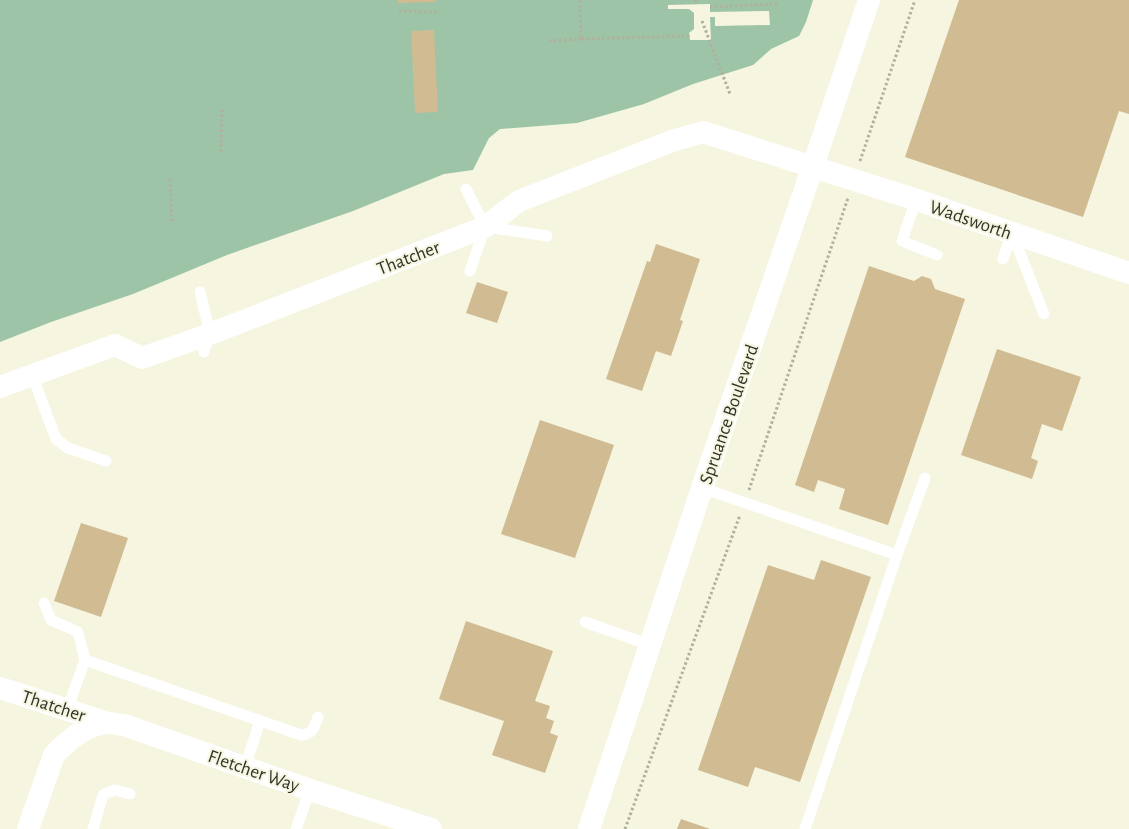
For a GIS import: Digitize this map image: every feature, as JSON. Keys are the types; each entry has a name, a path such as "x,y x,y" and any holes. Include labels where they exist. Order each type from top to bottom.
{"street":[{"name":"Spruance Boulevard","path":"589,829 702,488 869,0"},
{"name":"Thatcher","path":"0,386 114,345 142,358 207,343 409,264 485,227 519,201 672,142 703,132 813,166"},
{"name":"Wadsworth","path":"813,166 1129,273"},
{"name":"Thatcher","path":"0,688 108,723"},
{"path":"28,829 54,755 77,735 88,729 108,723"},
{"name":"Fletcher Way","path":"108,723 124,725 310,790 431,829"}],"lane":[{"path":"466,189 485,227 470,271"},
{"path":"916,200 902,241 937,255"},
{"path":"485,227 547,236"},
{"path":"1002,259 1012,233"},
{"path":"1012,233 1044,314"},
{"path":"200,292 207,343"},
{"path":"32,375 56,439 68,448 106,461"},
{"path":"805,829 897,555 925,478"},
{"path":"702,488 897,555"},
{"path":"44,603 51,620 78,632 86,660 67,710"},
{"path":"585,622 650,645"},
{"path":"86,660 301,735 308,734 314,729 318,717"},
{"path":"244,767 260,721"},
{"path":"93,829 103,795 115,790 130,794"},
{"path":"296,829 310,790"}],"path":[{"path":"580,0 581,39"},
{"path":"710,7 776,4 778,0"},
{"path":"625,829 745,502 915,0"},
{"path":"399,11 439,12"},
{"path":"702,21 730,94"},
{"path":"549,41 690,36"},
{"path":"221,152 222,108"},
{"path":"170,179 172,224"}],"shaded area":[{"path":"0,0 813,0 799,36 771,49 753,65 693,84 644,104 577,123 500,129 489,138 473,170 444,174 353,211 227,255 133,294 0,342"}],"pier":[{"path":"710,4 710,12 769,11 770,25 715,26 715,17 710,17 711,40 690,40 689,33 694,29 694,13 689,9 668,9 668,5"}],"building":[{"path":"398,0 436,0 436,2 398,3"},
{"path":"959,0 1129,0 1129,114 1119,111 1083,217 905,157"},
{"path":"434,30 438,112 415,113 411,31"},
{"path":"656,244 700,259 680,320 683,321 671,356 656,351 642,391 606,379 647,261 650,262"},
{"path":"869,266 914,281 922,276 931,279 935,289 965,299 888,525 839,509 845,489 818,480 814,492 795,485"},
{"path":"477,282 508,292 497,323 466,313"},
{"path":"997,349 1081,377 1062,431 1042,424 1031,458 1038,461 1032,479 961,455"},
{"path":"540,420 614,445 575,558 501,534"},
{"path":"81,523 128,538 101,617 54,601"},
{"path":"821,560 871,577 800,782 755,767 748,787 698,770 768,565 814,580"},
{"path":"466,621 553,651 535,701 550,706 546,718 554,721 550,733 558,736 545,773 492,755 504,721 439,699"},
{"path":"681,819 710,829 677,829"}]}
